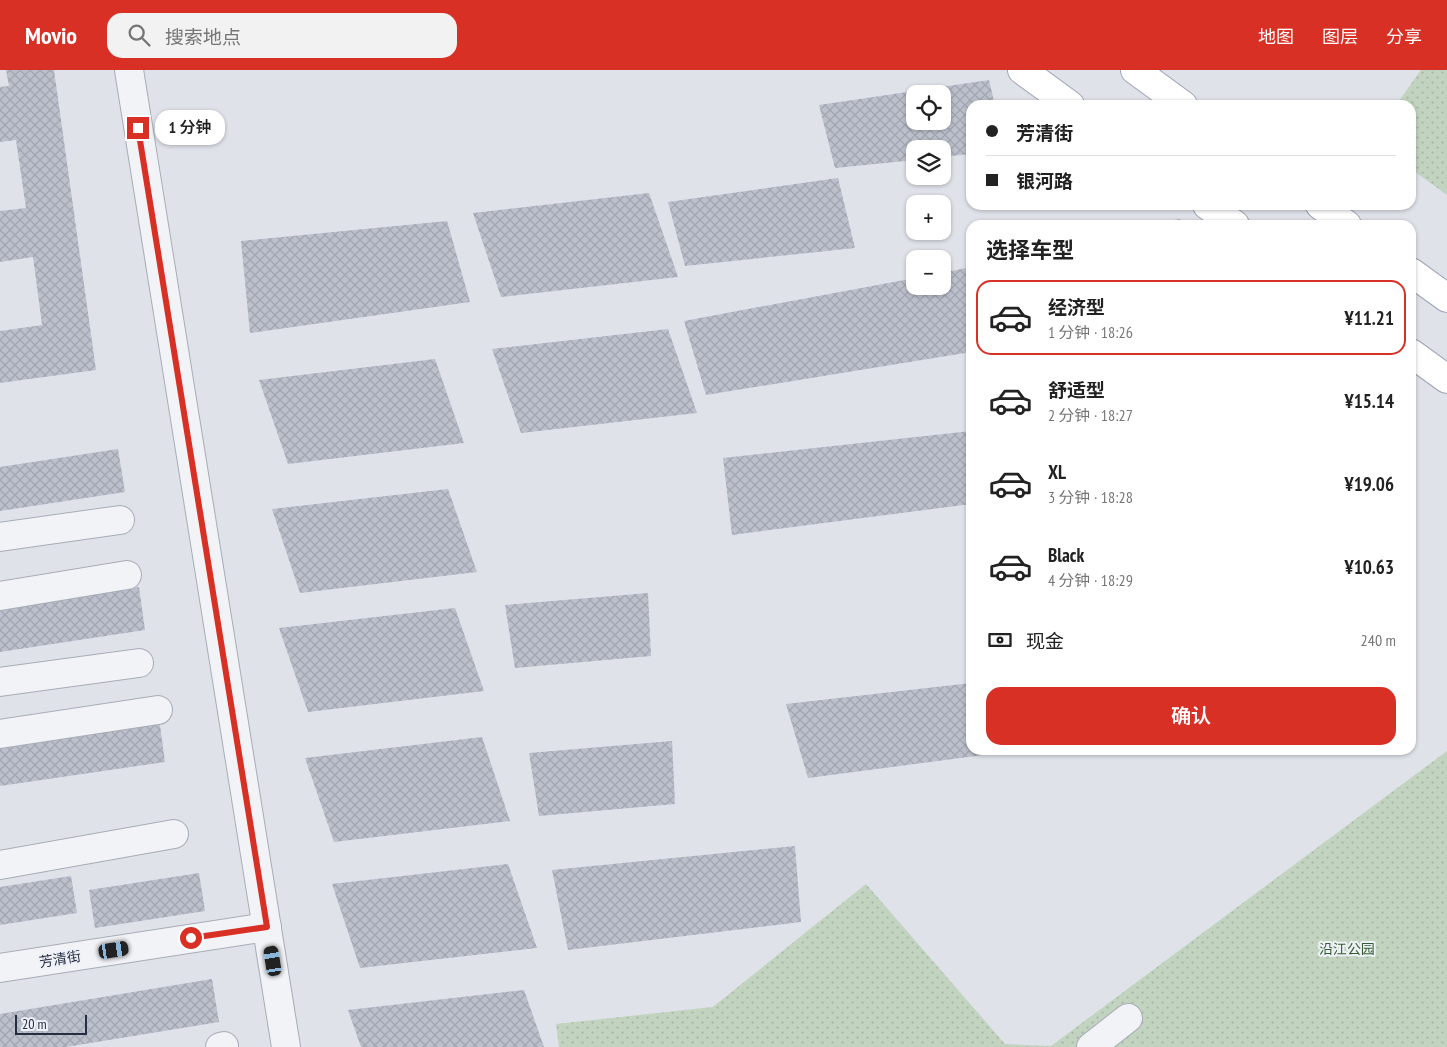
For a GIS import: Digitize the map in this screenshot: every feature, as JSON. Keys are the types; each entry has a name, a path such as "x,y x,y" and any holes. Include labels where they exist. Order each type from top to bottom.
{"main road":[{"path":"1022,70 1063,100"},
{"path":"1134,70 1176,100"},
{"path":"1214,210 1228,220"},
{"path":"1327,210 1340,220"},
{"path":"1416,276 1447,298"},
{"path":"1416,357 1447,379"}],"street":[{"path":"129,70 286,1047"},
{"path":"0,537 120,520"},
{"path":"0,596 127,575"},
{"path":"0,682 139,663"},
{"path":"0,734 158,710"},
{"path":"0,865 174,834"},
{"name":"芳清街","path":"0,968 267,927"},
{"path":"1091,1047 1128,1018"}],"green space":[{"path":"1421,70 1447,70 1447,195 1416,173 1416,100 1400,100"},
{"name":"沿江公园","path":"1447,751 1447,1047 559,1047 556,1024 713,1007 866,884 1005,1044 1051,1046"}],"building":[{"path":"6,70 54,70 96,370 0,383 0,331 42,325 33,257 0,262 0,211 26,208 16,140 0,142 0,87 9,86"},
{"path":"989,80 994,100 966,100 966,155 951,156 951,140 906,140 906,161 835,168 819,105 906,92 906,130 951,130 951,86"},
{"path":"838,178 855,248 685,266 668,202"},
{"path":"649,193 678,277 501,297 473,213"},
{"path":"447,221 470,302 250,333 241,241"},
{"path":"966,268 966,353 706,395 684,321 906,280 906,295 951,295 951,271"},
{"path":"668,329 697,413 521,433 492,349"},
{"path":"435,359 464,443 288,464 259,380"},
{"path":"966,432 966,505 732,535 723,458"},
{"path":"118,449 125,492 0,511 0,467"},
{"path":"448,489 477,572 300,593 272,509"},
{"path":"139,587 145,630 0,652 0,608"},
{"path":"648,593 651,656 515,668 505,605"},
{"path":"455,608 484,691 308,712 279,628"},
{"path":"966,684 966,755 983,755 808,778 786,704"},
{"path":"159,718 165,762 0,786 0,743"},
{"path":"482,737 510,821 334,842 305,758"},
{"path":"672,741 675,804 539,816 529,753"},
{"path":"795,846 801,922 568,950 552,870"},
{"path":"508,864 537,948 360,968 332,884"},
{"path":"199,873 205,911 95,928 89,890"},
{"path":"71,876 77,913 0,925 0,887"},
{"path":"212,979 219,1022 66,1047 0,1047 0,1014"},
{"path":"524,990 544,1047 361,1047 348,1010"}],"route":[{"path":"138,128 267,927 191,938"}]}
